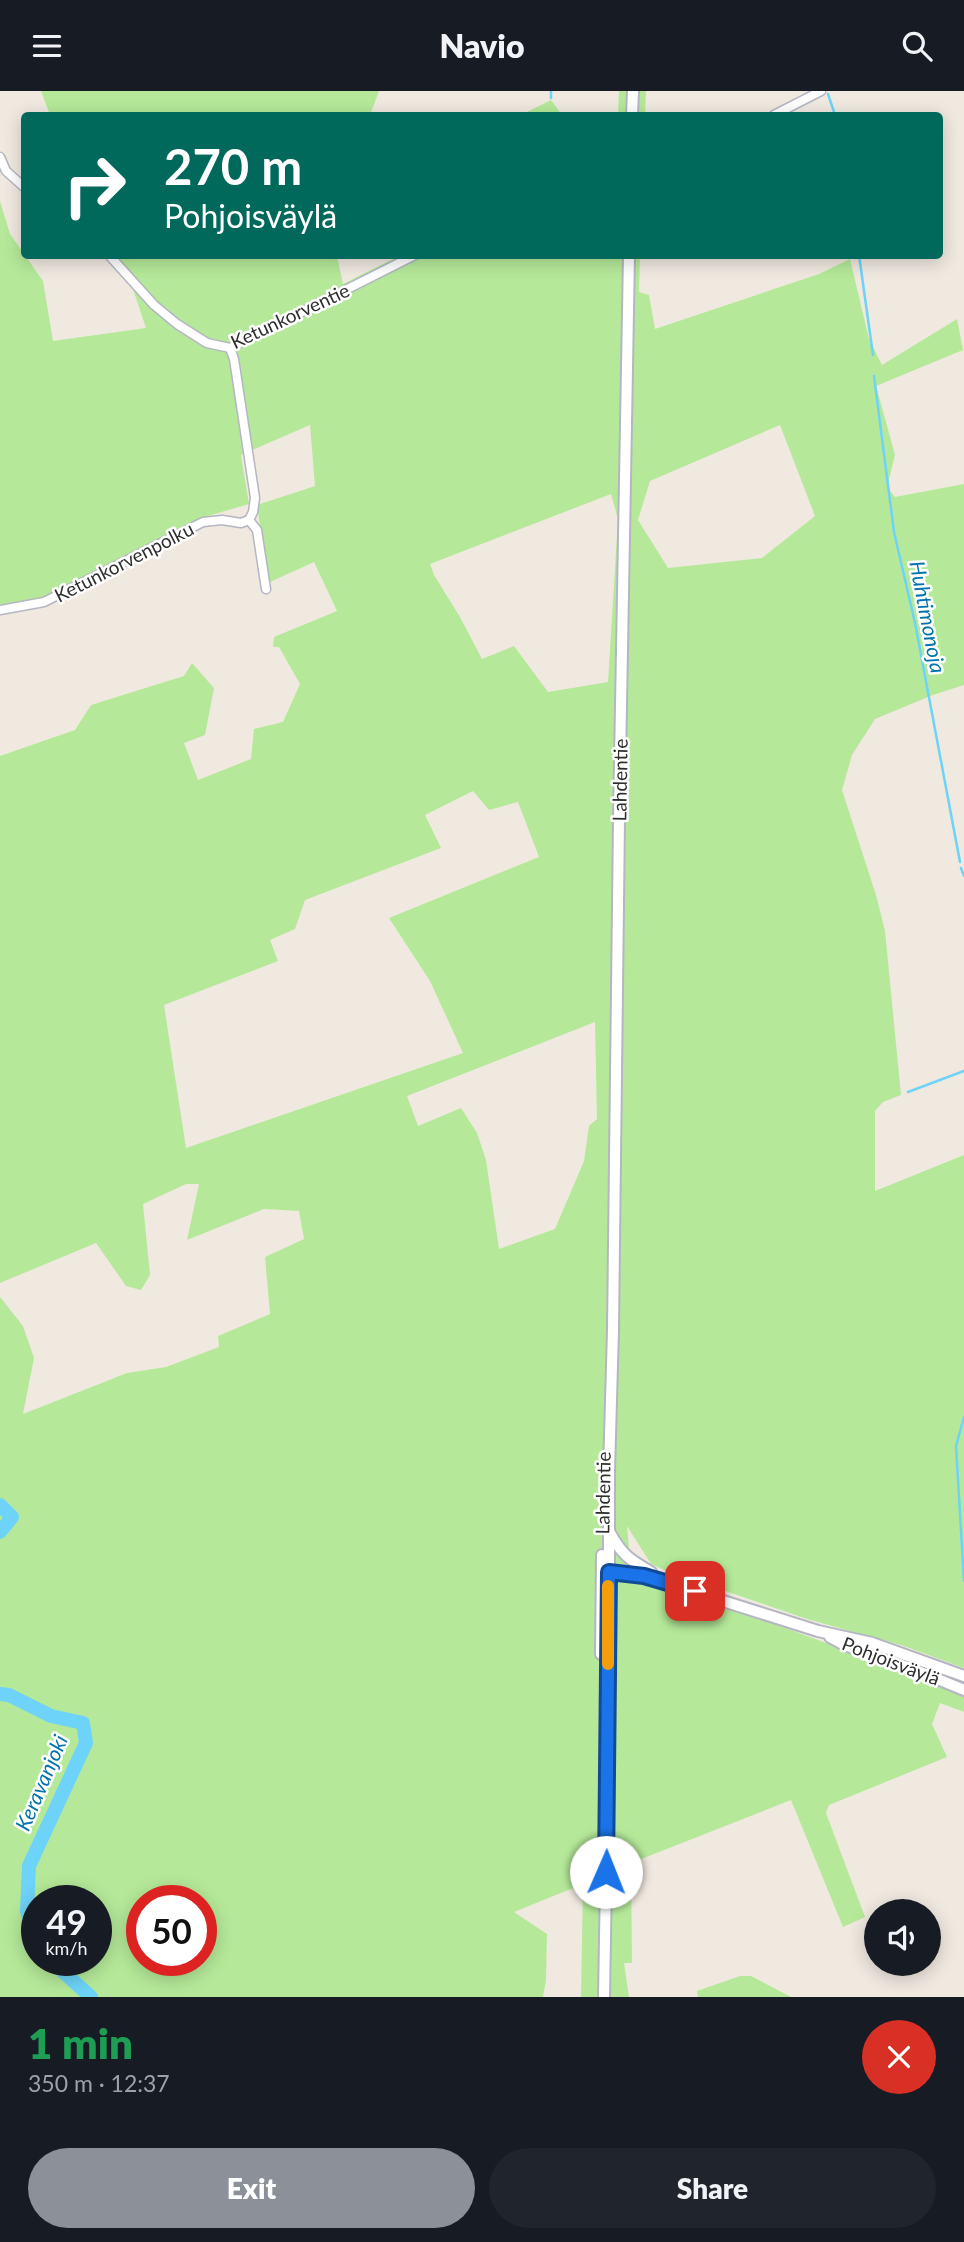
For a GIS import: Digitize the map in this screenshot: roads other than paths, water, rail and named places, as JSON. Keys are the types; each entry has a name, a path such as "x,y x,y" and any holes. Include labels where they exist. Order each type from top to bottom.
{"main road":[{"path":"632,112 633,91"},
{"name":"Lahdentie","path":"606,1570 609,1531 629,259"},
{"name":"Lahdentie","path":"604,1997 608,1331 612,1304"},
{"name":"Pohjoisväylä","path":"609,1531 627,1558 651,1572"},
{"name":"Pohjoisväylä","path":"606,1570 627,1566 651,1572 747,1607"},
{"name":"Pohjoisväylä","path":"606,1570 644,1576 818,1630 872,1643 964,1676"},
{"name":"Pohjoisväylä","path":"818,1630 845,1645 964,1690"}],"street":[{"path":"780,112 821,91"},
{"path":"0,157 6,171 21,184"},
{"name":"Ketunkorventie","path":"112,259 154,305 177,324 207,343 230,348 407,259"},
{"path":"230,348 234,359 255,498 249,520 257,530 266,589"},
{"name":"Ketunkorvenpolku","path":"0,610 44,602 203,522 222,520 241,523 249,520"}],"waterway":[{"path":"551,91 551,98"},
{"name":"Huhtimonoja","path":"828,94 834,112"},
{"name":"Huhtimonoja","path":"860,259 873,355"},
{"name":"Huhtimonoja","path":"874,376 894,532 915,623 960,862"},
{"name":"Huhtimonoja","path":"961,868 964,876"},
{"path":"908,1092 964,1071"},
{"name":"Huhtimonoja","path":"964,1417 956,1446 964,1581"},
{"name":"Keravanjoki","path":"0,1505 12,1517 0,1532"},
{"name":"Keravanjoki","path":"0,1694 9,1695 51,1716 83,1723 86,1743 29,1866 28,1885"},
{"name":"Keravanjoki","path":"68,1976 91,1997"}]}
